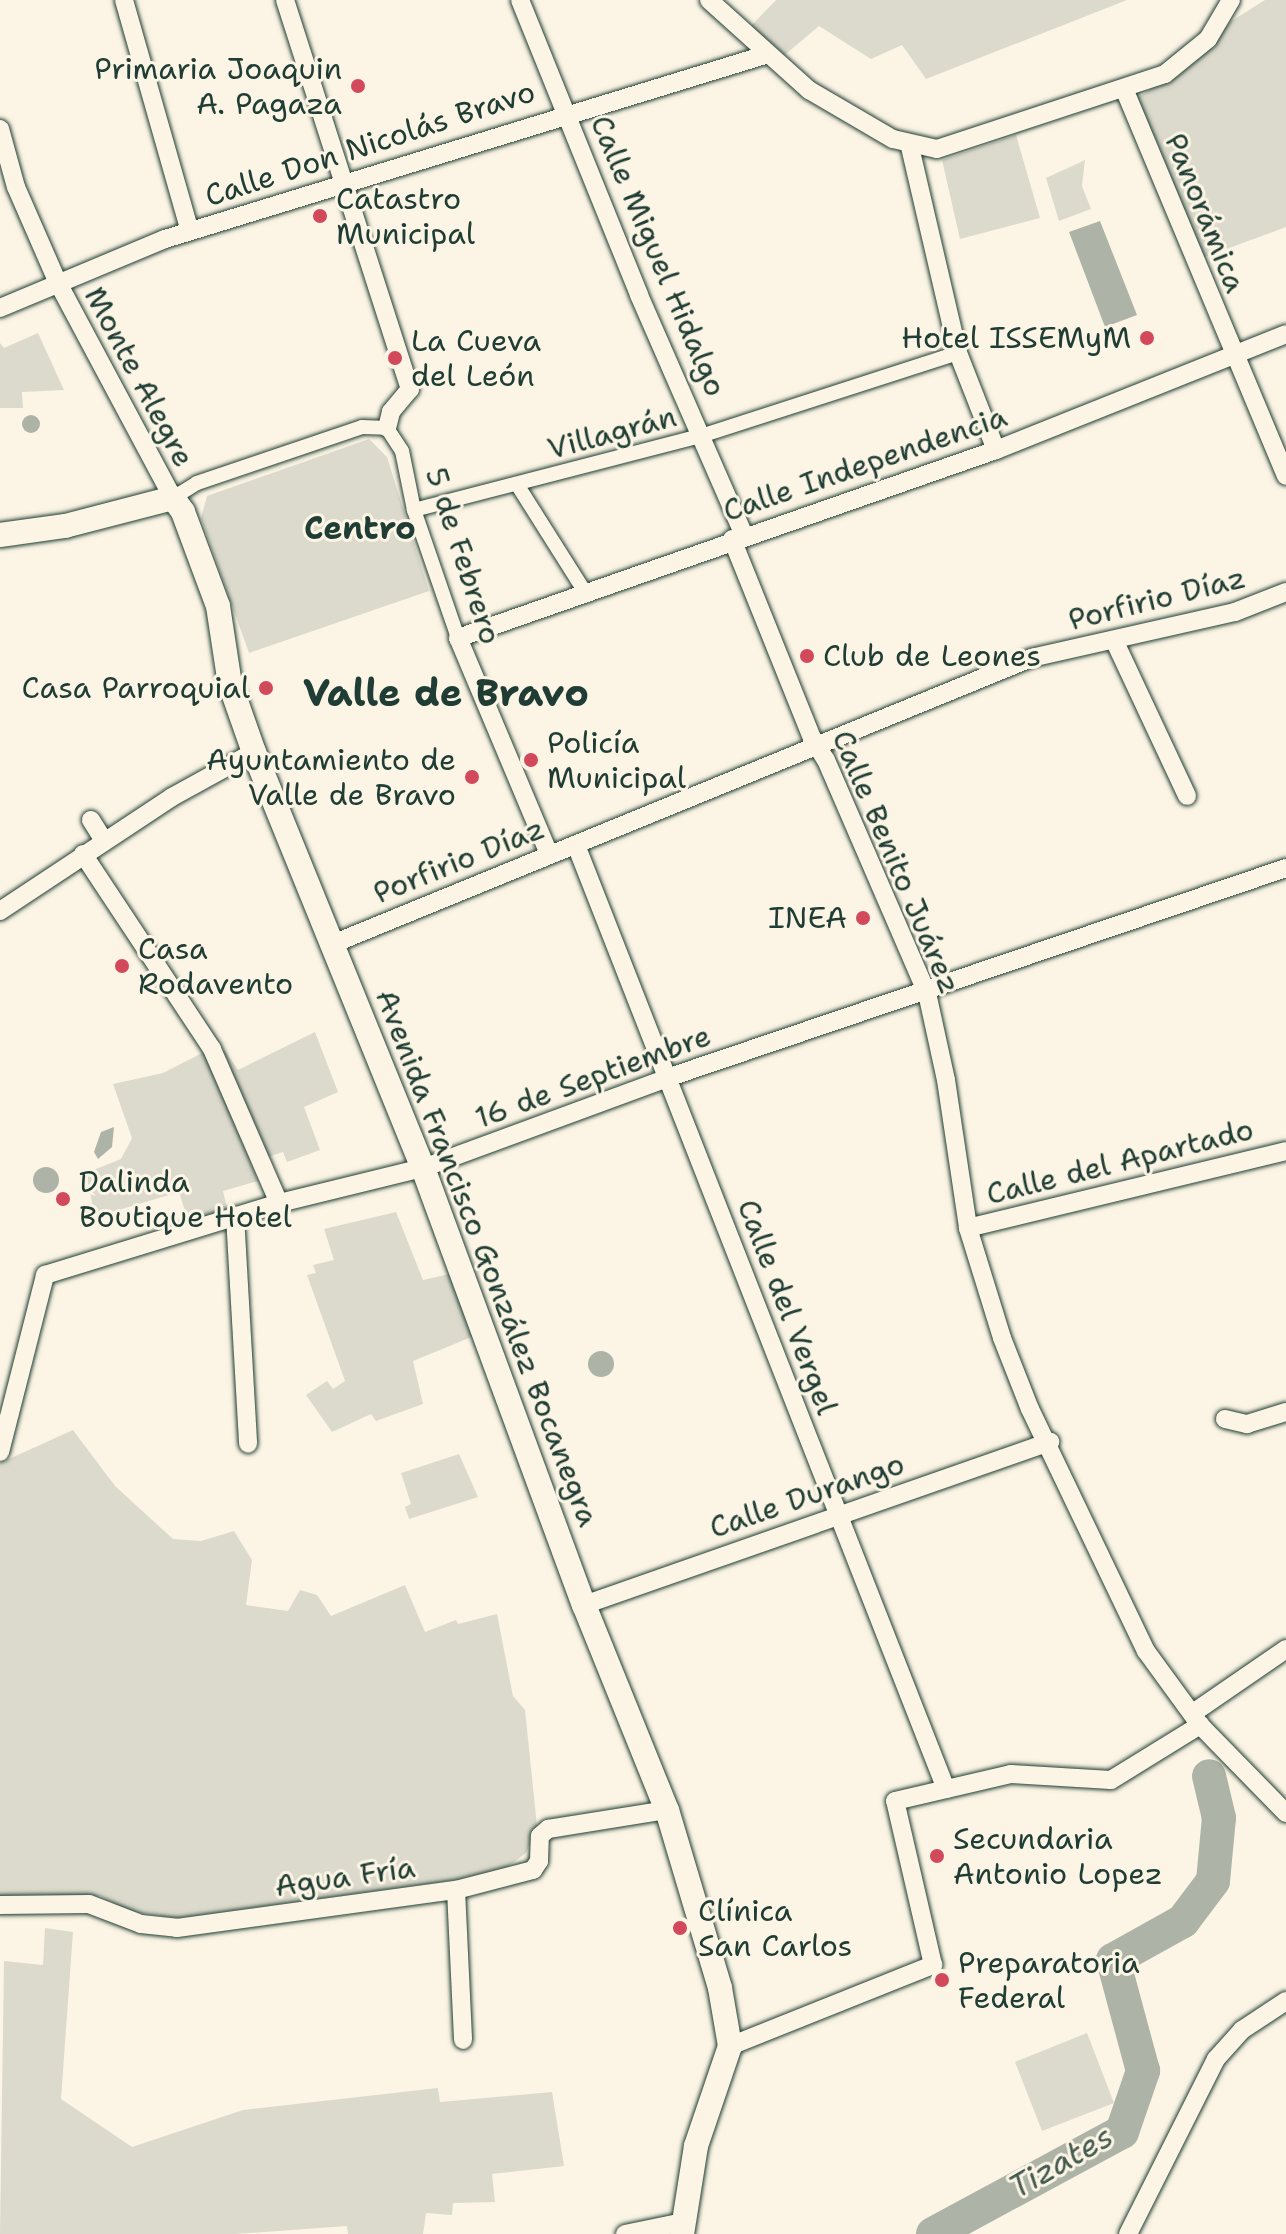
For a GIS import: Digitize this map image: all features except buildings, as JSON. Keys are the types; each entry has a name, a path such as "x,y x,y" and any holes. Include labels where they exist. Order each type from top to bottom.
{"street":[{"path":"124,0 190,231"},
{"path":"0,535 65,526 173,498 197,483 368,425 387,428 391,412 410,389 285,0"},
{"name":"Calle Miguel Hidalgo","path":"520,0 639,295 704,435 738,537"},
{"path":"709,0 765,55 809,90 910,147 937,149 1125,91 1194,54 1231,0"},
{"name":"Calle Don Nicolás Bravo","path":"0,308 57,281 190,231 567,111 765,55"},
{"name":"Panorámica","path":"1125,91 1232,355 1286,476"},
{"name":"Monte Alegre","path":"0,129 16,187 57,281 173,498"},
{"path":"910,147 958,353 996,450"},
{"name":"Calle Independencia","path":"458,638 587,595 738,537 996,450 1286,334"},
{"name":"Villagrán","path":"414,510 518,486 704,435 958,353"},
{"name":"5 de Febrero","path":"387,428 402,451 414,510 458,638 549,854"},
{"path":"518,486 587,595"},
{"name":"Avenida Francisco González Bocanegra","path":"173,498 218,606 230,684 254,752 423,1168 584,1605 667,1810 720,1988 730,2046"},
{"name":"Calle Benito Juárez","path":"738,537 817,746 927,993 946,1080 968,1228 1002,1338 1146,1651 1197,1719 1286,1813"},
{"name":"Porfirio Díaz","path":"330,945 1031,658 1115,642 1235,612 1286,592"},
{"path":"1115,642 1187,796"},
{"path":"0,911 83,854 254,752"},
{"path":"91,820 104,841"},
{"name":"Calle del Vergel","path":"576,845 946,1789"},
{"path":"83,854 212,1049 279,1203"},
{"name":"16 de Septiembre","path":"0,1452 45,1275 279,1203 423,1168 667,1078 927,993 1286,868"},
{"name":"Calle del Apartado","path":"968,1228 1286,1151"},
{"path":"235,1216 248,1444"},
{"path":"1225,1419 1247,1424 1286,1412"},
{"name":"Calle Durango","path":"584,1605 837,1513 1050,1442"},
{"path":"625,2234 683,2228 696,2146 730,2046 933,1965 895,1801 1011,1774 1111,1780 1197,1719 1286,1649"},
{"name":"Agua Fría","path":"0,1905 89,1904 141,1924 177,1928 456,1890 533,1870 539,1861 540,1836 548,1829 667,1810"},
{"path":"456,1890 463,2040"},
{"path":"1128,2234 1216,2059 1242,2030 1286,2001"}],"shaded area":[{"path":"776,0 1127,0 926,79 902,45 871,59 819,26 780,59 748,29"},
{"path":"1265,0 1286,0 1286,227 1202,258 1137,98 1200,58 1230,22"},
{"path":"1016,135 1040,218 960,239 942,160"},
{"path":"1085,160 1082,186 1091,209 1059,221 1046,178"},
{"path":"1100,221 1137,315 1105,327 1069,232"},
{"path":"38,333 64,390 22,392 23,408 0,408 0,343 4,348"},
{"path":"31,415 40,424 31,433 22,424"},
{"path":"369,439 387,457 429,591 249,653 201,518 207,496"},
{"path":"315,1032 338,1092 304,1107 320,1150 287,1162 283,1152 256,1161 212,1057 225,1050 238,1070"},
{"path":"206,1051 258,1181 223,1191 228,1212 190,1227 179,1192 95,1217 86,1173 121,1159 132,1138 113,1084 163,1073"},
{"path":"114,1127 112,1147 98,1159 94,1152 101,1132"},
{"path":"46,1167 55,1171 59,1180 55,1189 46,1193 37,1189 33,1180 37,1171"},
{"path":"396,1212 423,1280 454,1273 474,1336 413,1361 423,1404 376,1421 371,1414 332,1432 306,1395 327,1381 333,1389 345,1381 307,1275 316,1273 313,1265 334,1260 324,1229"},
{"path":"601,1351 610,1355 614,1364 610,1373 601,1377 592,1373 588,1364 592,1355"},
{"path":"73,1430 115,1486 173,1539 201,1541 234,1531 252,1560 246,1605 288,1611 300,1590 317,1595 331,1616 405,1585 425,1632 456,1620 458,1624 497,1614 513,1696 525,1710 537,1826 526,1853 507,1867 454,1880 177,1918 129,1911 101,1896 0,1896 0,1463"},
{"path":"459,1454 478,1497 409,1519 405,1507 411,1504 401,1473"},
{"path":"45,1928 73,1932 61,2099 132,2147 243,2110 438,2088 440,2102 552,2092 564,2166 492,2174 495,2202 453,2203 452,2215 426,2213 423,2234 348,2234 347,2226 235,2234 0,2234 4,1961 43,1965"},
{"path":"1087,2033 1114,2103 1042,2131 1015,2062"}],"waterway":[{"name":"Tizates","path":"933,2234 1122,2132 1143,2071 1113,1960 1183,1921 1213,1881 1219,1818 1209,1776"}],"place":[{"name":"Primaria Joaquin A. Pagaza","path":"358,86"},
{"name":"Catastro Municipal","path":"320,216"},
{"name":"Hotel ISSEMyM","path":"1147,338"},
{"name":"La Cueva del León","path":"395,358"},
{"name":"Club de Leones","path":"807,656"},
{"name":"Casa Parroquial","path":"266,688"},
{"name":"Policía Municipal","path":"531,760"},
{"name":"Ayuntamiento de Valle de Bravo","path":"472,777"},
{"name":"INEA","path":"863,918"},
{"name":"Casa Rodavento","path":"122,966"},
{"name":"Dalinda Boutique Hotel","path":"63,1199"},
{"name":"Secundaria Antonio Lopez","path":"937,1856"},
{"name":"Clínica San Carlos","path":"680,1928"},
{"name":"Preparatoria Federal","path":"942,1980"}],"district":[{"name":"Centro","path":"360,528"},
{"name":"Valle de Bravo","path":"446,693"}]}
